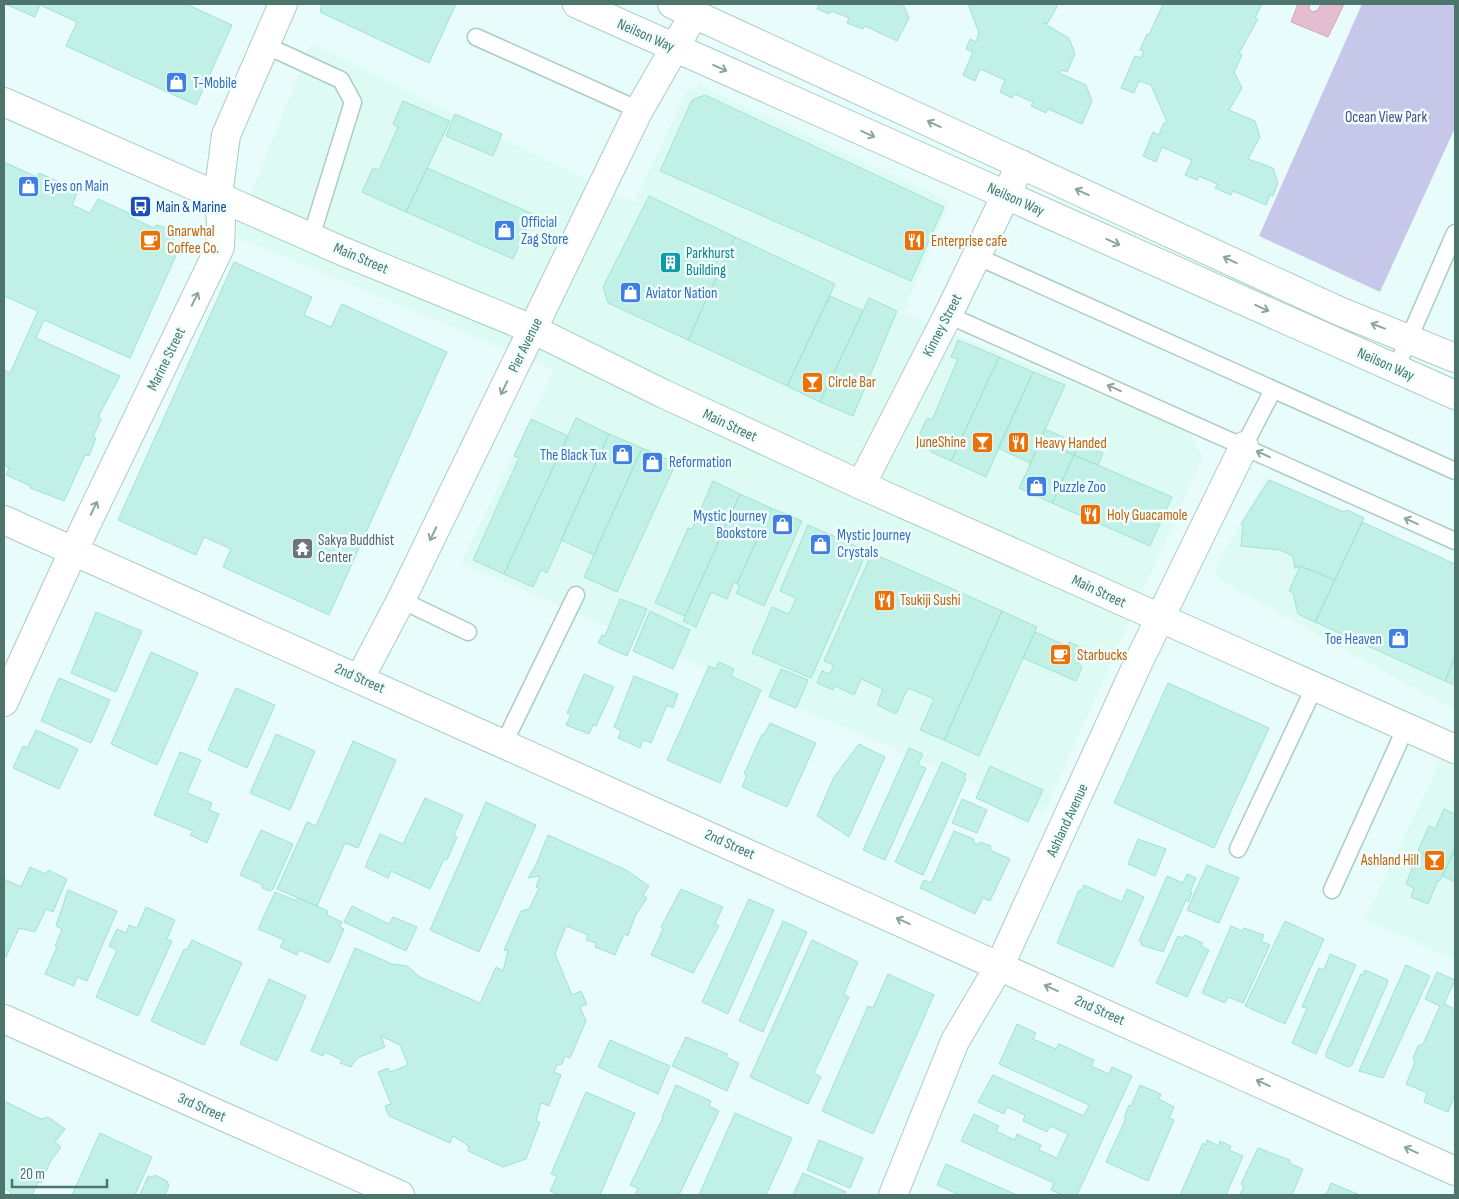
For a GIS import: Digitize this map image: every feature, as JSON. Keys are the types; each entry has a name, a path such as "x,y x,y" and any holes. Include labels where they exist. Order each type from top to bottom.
{"street":[{"name":"Marine Street","path":"4,702 73,552 220,247 221,222 218,196 226,135 283,4"},
{"name":"Neilson Way","path":"577,4 1455,395"},
{"name":"Neilson Way","path":"688,7 1339,311 1410,338 1455,358"},
{"name":"Pier Avenue","path":"360,678 401,600 639,110 675,49 688,7"},
{"name":"Main Street","path":"4,102 311,237 532,328 664,394 861,485 1455,749"},
{"name":"Kinney Street","path":"861,485 948,315 1021,164"},
{"name":"Ashland Avenue","path":"893,1195 955,1041 1000,965 1159,619 1244,446"},
{"name":"2nd Street","path":"4,520 1455,1170"},
{"name":"3rd Street","path":"4,1019 400,1195"}],"lane":[{"path":"476,37 639,110"},
{"path":"265,45 341,80 353,102 311,237"},
{"path":"1396,368 1455,233"},
{"path":"976,256 1455,471"},
{"path":"948,315 1455,541"},
{"path":"1244,446 1273,390"},
{"path":"504,743 576,595"},
{"path":"401,600 468,632"},
{"path":"1238,849 1315,686"},
{"path":"1332,890 1406,727"}],"shaded area":[{"path":"1298,4 1310,4 1309,9 1313,12 1318,10 1321,4 1344,4 1328,37 1291,22"},
{"path":"311,44 634,203 687,90 700,85 950,202 903,313 1188,431 1203,457 1044,813 461,563 554,370 234,236"},
{"path":"1267,477 1455,565 1455,711 1218,579 1214,570"},
{"path":"1455,730 1455,960 1365,919"}],"green space":[{"name":"Ocean View Park","path":"1362,4 1455,4 1455,128 1380,292 1259,236"}],"building":[{"path":"5,4 186,4 232,25 196,105 66,46 77,22 40,5 35,17"},
{"path":"322,4 456,4 429,63 320,12"},
{"path":"819,4 903,4 909,18 897,41 865,26 863,29 847,23 849,18 831,11 829,14 817,9"},
{"path":"968,4 1056,4 1057,7 1047,24 1043,23 1069,38 1075,54 1067,72 1061,70 1059,73 1086,85 1092,101 1082,124 1048,109 1046,113 1031,106 1033,102 1014,94 1012,98 1000,92 1005,80 980,69 975,81 963,75 973,52 966,49 970,39 976,42 979,33"},
{"path":"1163,4 1262,4 1255,18 1258,19 1239,53 1242,55 1234,72 1242,88 1229,110 1255,121 1260,137 1248,159 1273,168 1278,183 1273,196 1270,195 1266,205 1233,191 1231,195 1215,188 1217,184 1199,176 1197,180 1185,175 1192,160 1162,147 1156,162 1143,156 1153,132 1159,135 1163,124 1167,122 1151,85 1139,81 1134,93 1121,88 1135,56 1141,58 1144,51 1140,50"},
{"path":"705,95 944,207 911,281 660,171 692,100"},
{"path":"403,101 450,121 406,212 362,192 373,168 379,170 398,127 393,124"},
{"path":"455,114 502,134 493,156 446,136"},
{"path":"4,162 37,177 39,173 78,190 72,205 90,213 98,199 129,213 128,216 154,228 156,225 169,230 178,251 130,358 44,320 36,338 120,376 98,417 101,419 93,437 96,438 89,456 85,455 64,501 30,488 31,486 6,475 9,468 4,465 4,370 10,373 38,311 4,296"},
{"path":"427,168 533,214 513,259 406,212"},
{"name":"Parkhurst Building","path":"649,196 735,237 688,340 608,303 603,287"},
{"path":"735,237 835,284 787,386 688,340"},
{"path":"234,262 312,297 304,315 331,327 342,304 447,352 329,615 223,567 231,549 204,537 196,555 118,520"},
{"path":"830,296 863,311 820,402 787,386"},
{"path":"869,298 897,311 853,416 820,402"},
{"path":"958,340 999,357 951,461 931,452 924,437 919,435 927,418 932,420 958,359 951,357"},
{"path":"999,357 1033,372 986,477 951,461"},
{"path":"1033,372 1065,385 1030,463 998,448"},
{"path":"576,418 609,434 547,573 541,570 533,587 504,574"},
{"path":"531,419 568,436 504,574 473,560 519,458 514,456"},
{"path":"1045,429 1079,444 1074,455 1041,441"},
{"path":"609,434 642,448 594,555 561,540"},
{"path":"1081,440 1093,442 1091,449 1103,453 1098,465 1074,455"},
{"path":"1041,441 1074,455 1052,503 1019,488"},
{"path":"642,448 676,463 617,592 584,577"},
{"path":"1074,455 1172,497 1150,546 1052,503"},
{"path":"1269,480 1344,512 1347,510 1364,518 1335,580 1300,566 1295,568 1293,556 1280,550 1241,546 1243,526 1241,524"},
{"path":"713,481 740,494 685,616 655,603 688,528 692,529"},
{"path":"740,494 771,508 737,584 734,582 727,599 711,592 696,627 683,621"},
{"path":"771,508 802,521 764,606 736,593 740,585 737,584"},
{"path":"1362,522 1455,564 1455,657 1445,681 1315,622"},
{"path":"808,525 867,551 811,678 752,653 772,607 789,614 796,598 780,591"},
{"path":"872,553 1002,611 944,740 920,730 934,699 908,688 896,714 877,705 883,689 861,679 854,695 835,686 833,690 817,683 822,671 830,674 834,665 824,661"},
{"path":"1300,566 1335,580 1315,622 1298,614 1293,593 1289,591"},
{"path":"620,599 647,609 627,656 598,643 602,635 605,636"},
{"path":"650,611 690,630 673,669 633,651"},
{"path":"1002,611 1037,627 979,756 944,740"},
{"path":"96,612 142,631 116,692 71,673"},
{"path":"1035,632 1067,646 1069,642 1085,649 1078,664 1082,667 1076,681 1023,658"},
{"path":"151,652 198,673 157,765 111,744"},
{"path":"1455,657 1455,685 1445,681"},
{"path":"719,662 734,669 731,676 761,690 720,783 667,760 709,666 716,669"},
{"path":"781,669 808,680 796,708 769,697"},
{"path":"584,674 614,687 596,726 593,725 589,734 566,725 571,715 567,713"},
{"path":"634,676 678,694 673,708 667,705 651,743 643,740 640,748 618,738 621,731 614,727"},
{"path":"59,678 110,700 91,743 41,721"},
{"path":"1168,683 1269,728 1214,848 1114,803"},
{"path":"236,688 275,705 247,768 208,750"},
{"path":"770,723 816,743 787,807 742,787 747,775 744,774 762,734 764,735"},
{"path":"36,730 78,749 59,789 13,768 23,746 27,748"},
{"path":"276,734 315,751 290,810 250,793"},
{"path":"353,741 396,760 358,848 345,843 317,906 277,889 307,822 316,826"},
{"path":"859,744 885,757 849,837 817,816 834,777"},
{"path":"909,748 923,754 918,765 926,768 885,860 863,850"},
{"path":"180,752 201,760 187,793 212,803 209,810 219,814 207,843 190,835 193,831 154,815"},
{"path":"942,762 966,774 964,778 966,779 923,875 895,862"},
{"path":"990,766 1043,790 1028,822 976,798"},
{"path":"425,798 463,815 454,835 457,837 447,860 444,859 430,889 391,871 388,878 365,867 380,834 403,844"},
{"path":"962,799 987,810 977,833 952,823"},
{"path":"486,802 536,825 479,952 430,930"},
{"name":"Ashland Hill","path":"1444,809 1455,814 1455,848 1428,904 1411,897 1414,888 1406,884 1413,866 1416,868 1423,854 1418,851 1429,826 1435,829"},
{"path":"261,830 293,844 273,889 270,891 262,888 263,885 240,875"},
{"path":"954,831 974,839 973,842 979,845 980,842 991,846 990,850 1010,859 990,901 983,898 975,914 920,888 924,880 931,883"},
{"path":"548,835 626,870 649,886 643,895 647,898 635,916 628,936 624,934 615,955 595,947 596,943 586,940 588,935 566,926 555,954 572,995 581,991 587,1004 580,1007 586,1021 570,1058 565,1056 562,1064 557,1065 554,1072 561,1075 549,1106 541,1103 536,1121 540,1122 526,1159 503,1167 468,1151 469,1146 453,1136 450,1143 389,1116 385,1106 391,1104 378,1072 388,1068 390,1072 408,1065 400,1045 381,1036 385,1047 357,1058 351,1067 340,1063 342,1060 325,1052 323,1056 311,1051 355,948 392,964 407,966 420,977 480,1003 496,967 503,971 508,951 504,950 521,911 529,909 539,888 536,887 540,876 528,878 536,865"},
{"path":"1138,839 1166,849 1155,876 1128,864"},
{"path":"1455,848 1455,882 1443,876"},
{"path":"1207,865 1239,878 1219,923 1187,910"},
{"path":"30,867 46,874 48,870 67,879 53,912 46,909 35,932 19,928 6,957 4,956 4,879 21,887"},
{"path":"1187,874 1196,878 1190,892 1192,893 1188,902 1186,900 1163,952 1141,945 1142,943 1139,941 1167,876 1183,883"},
{"path":"1084,885 1122,902 1127,889 1144,897 1113,967 1057,943 1079,890 1081,891"},
{"path":"681,889 723,907 715,924 719,926 693,973 651,955 663,929 661,927"},
{"path":"68,890 117,911 87,981 77,977 74,986 45,974 57,947 55,946 62,929 56,926"},
{"path":"275,892 297,901 298,898 328,911 327,915 342,922 340,927 344,929 329,963 299,950 297,955 280,947 284,940 258,929"},
{"path":"749,899 774,910 728,1014 702,1002"},
{"path":"352,906 389,924 393,917 417,927 406,951 344,922"},
{"path":"146,907 175,920 167,939 172,941 138,1016 96,997 117,950 109,946 117,929 126,933 129,925 137,928"},
{"path":"783,921 807,932 763,1032 739,1021"},
{"path":"1285,921 1324,939 1285,1024 1245,1006"},
{"path":"1231,926 1242,931 1244,928 1264,935 1261,941 1270,945 1243,1003 1228,997 1225,1003 1202,993"},
{"path":"1185,935 1203,943 1201,946 1209,950 1187,997 1156,983 1178,936 1183,938"},
{"path":"192,940 242,963 204,1045 151,1021 184,949 187,950"},
{"path":"812,940 858,962 844,994 849,997 814,1073 821,1077 808,1104 750,1077"},
{"path":"1330,954 1356,965 1316,1054 1292,1043 1307,1008 1302,1007 1319,968 1324,970"},
{"path":"1406,965 1430,976 1383,1078 1359,1071"},
{"path":"1365,970 1388,980 1352,1065 1348,1067 1326,1057 1326,1053 1361,974 1363,975"},
{"path":"1437,972 1455,980 1444,1004 1455,1009 1455,1095 1448,1112 1424,1102 1427,1093 1406,1084 1415,1062 1413,1058 1418,1046 1423,1044 1440,1006 1425,999"},
{"path":"888,974 934,995 873,1134 822,1111 868,1006 873,1008"},
{"path":"269,979 306,996 277,1061 240,1044"},
{"path":"1017,1024 1036,1033 1033,1039 1056,1049 1059,1044 1094,1060 1091,1066 1109,1074 1112,1067 1132,1076 1077,1195 1062,1195 1051,1190 1054,1183 961,1141 974,1114 999,1126 996,1131 1015,1140 1017,1134 1041,1145 1039,1150 1057,1158 1068,1134 1050,1126 1047,1132 1023,1121 1025,1115 1007,1107 1004,1114 978,1102 993,1075 1084,1116 1089,1105 999,1064"},
{"path":"686,1037 728,1054 726,1057 739,1063 727,1091 672,1066"},
{"path":"610,1040 670,1066 658,1094 598,1067"},
{"path":"676,1085 711,1101 709,1106 719,1111 679,1195 635,1195 638,1188 630,1185 663,1118"},
{"path":"1140,1085 1161,1094 1159,1099 1174,1107 1169,1118 1174,1120 1148,1181 1106,1162 1126,1118 1124,1118 1129,1105 1131,1106"},
{"path":"586,1092 635,1113 600,1195 560,1195 550,1191 557,1176 551,1174"},
{"path":"4,1101 41,1119 48,1117 65,1129 55,1142 61,1147 50,1162 41,1183 38,1182 32,1195 11,1195 10,1191 4,1189"},
{"path":"735,1113 792,1138 766,1195 699,1195"},
{"path":"100,1133 152,1157 135,1195 72,1195"},
{"path":"819,1140 863,1158 850,1188 807,1170"},
{"path":"1207,1140 1219,1146 1220,1141 1231,1146 1229,1150 1243,1156 1226,1195 1180,1195 1203,1143 1206,1145"},
{"path":"1258,1148 1290,1160 1289,1163 1303,1169 1292,1195 1240,1195 1244,1186 1241,1184"},
{"path":"946,1164 1017,1195 960,1195 937,1185"},
{"path":"803,1173 846,1192 844,1195 793,1195"},
{"path":"155,1175 167,1181 169,1186 165,1195 140,1195 148,1176 152,1177"},
{"path":"1331,1183 1360,1195 1321,1195 1327,1193"}],"place":[{"name":"T-Mobile","path":"177,83"},
{"name":"Eyes on Main","path":"28,186"},
{"name":"Main & Marine","path":"140,207"},
{"name":"Official Zag Store","path":"505,231"},
{"name":"Gnarwhal Coffee Co.","path":"151,240"},
{"name":"Enterprise cafe","path":"915,241"},
{"name":"Parkhurst Building","path":"670,262"},
{"name":"Aviator Nation","path":"630,293"},
{"name":"Circle Bar","path":"812,382"},
{"name":"JuneShine","path":"982,442"},
{"name":"Heavy Handed","path":"1019,443"},
{"name":"The Black Tux","path":"623,455"},
{"name":"Reformation","path":"653,462"},
{"name":"Puzzle Zoo","path":"1037,487"},
{"name":"Holy Guacamole","path":"1091,515"},
{"name":"Mystic Journey Bookstore","path":"783,525"},
{"name":"Mystic Journey Crystals","path":"821,544"},
{"name":"Sakya Buddhist Center","path":"302,549"},
{"name":"Tsukiji Sushi","path":"884,600"},
{"name":"Toe Heaven","path":"1398,639"},
{"name":"Starbucks","path":"1061,655"},
{"name":"Ashland Hill","path":"1435,860"}]}
